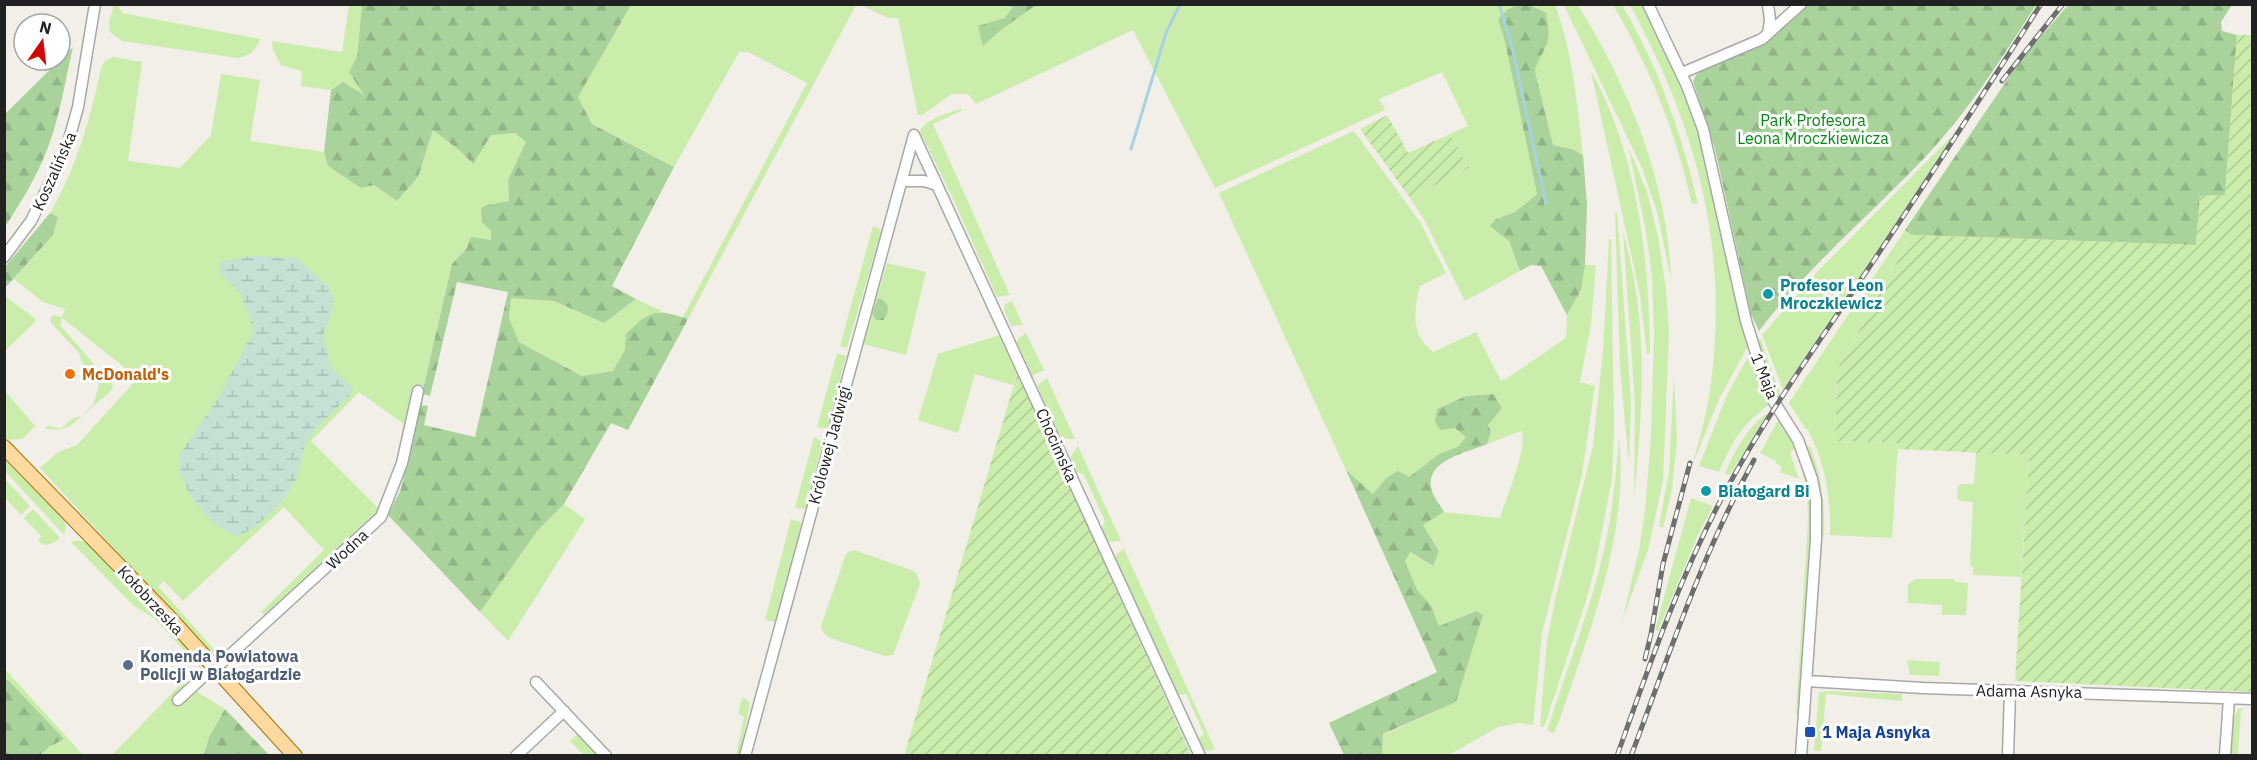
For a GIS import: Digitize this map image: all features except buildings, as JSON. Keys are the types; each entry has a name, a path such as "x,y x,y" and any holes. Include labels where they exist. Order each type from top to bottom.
{"main road":[{"name":"Kołobrzeska","path":"4,447 83,526 295,756"}],"street":[{"name":"Koszalińska","path":"4,257 31,221 66,150 78,107 95,4"},
{"name":"1 Maja","path":"1648,4 1697,109 1709,150 1753,348 1772,397 1798,440 1812,479 1816,500 1816,539 1801,756"},
{"path":"1768,4 1770,20 1768,34"},
{"path":"1682,73 1762,39 1801,4"},
{"name":"Królowej Jadwigi","path":"745,756 914,135"},
{"name":"Chocimska","path":"914,135 1200,756"},
{"path":"903,181 924,181 937,184"},
{"name":"Wodna","path":"178,700 381,517 402,463 418,391"},
{"name":"Adama Asnyka","path":"1806,681 2253,699"},
{"path":"536,682 606,756"},
{"path":"2008,756 2010,691"},
{"path":"2225,756 2229,698"},
{"path":"516,756 564,711"}],"green space":[{"path":"114,5 118,5 122,13 260,39 252,52 237,58 122,41 110,32 109,22"},
{"path":"349,5 362,5 357,57 350,72 365,96 343,82 331,90 301,86 302,71 281,65 273,50 272,41 342,52"},
{"path":"362,5 631,5 578,97 592,124 674,167 612,286 636,299 604,323 554,301 511,298 509,318 519,342 582,376 613,371 625,350 626,334 648,316 654,313 667,313 688,319 628,430 611,423 564,504 538,530 480,612 388,515 401,489 420,405 428,406 424,425 475,437 508,292 457,282 430,396 422,394 452,264 467,248 471,237 491,240 491,231 482,222 481,208 509,201 508,180 526,142 515,133 491,135 473,164 433,130 418,177 397,201 374,185 361,188 328,166 324,152 331,90 343,82 364,95 349,72 357,57"},
{"path":"631,5 856,5 688,319 683,317 807,83 748,52 739,52 674,167 592,124 578,97"},
{"path":"861,5 1519,5 1508,9 1498,19 1505,42 1537,194 1515,212 1496,219 1509,241 1520,271 1465,301 1425,221 1410,198 1469,168 1450,134 1468,126 1442,72 1379,99 1385,110 1215,188 1133,30 976,104 968,94 952,94 922,115 918,115 898,18 888,18"},
{"path":"1002,5 1036,5 998,32 983,46 978,26 1005,18 1013,7"},
{"path":"1519,5 1530,5 1546,13 1548,40 1535,71 1553,145 1572,149 1583,155 1587,205 1585,265 1581,290 1567,315 1541,266 1531,265 1520,271 1509,241 1490,226 1496,219 1515,212 1537,194 1505,42 1498,19 1508,9"},
{"path":"1530,5 1555,5 1570,60 1583,155 1572,149 1553,145 1535,71 1537,60 1546,47 1537,7"},
{"path":"1564,5 1578,5 1629,102 1653,171 1662,207 1671,279 1657,212 1642,168"},
{"path":"1613,5 1622,5 1658,76 1676,126 1698,204 1692,204 1670,127 1650,77"},
{"path":"1630,5 1642,5 1676,71 1693,113 1716,200 1748,346 1719,399 1692,466 1710,391 1715,338 1715,288 1711,239 1703,191 1690,144 1674,98"},
{"name":"Park Profesora Leona Mroczkiewicza","path":"1806,5 2036,5 1986,81 1944,136 1799,284 1759,331 1751,314 1715,149 1693,81 1696,75 1703,70 1765,43"},
{"path":"2068,5 2232,5 2221,22 2222,31 2237,35 2225,195 2200,196 2196,245 1912,235 1905,230 2020,61"},
{"path":"2237,35 2252,35 2252,692 2015,681 2029,455 1898,449 1898,443 1835,441 1837,370 1912,235 2196,245 2200,196 2225,195"},
{"path":"113,57 142,62 128,161 180,168 211,135 221,74 260,80 250,141 324,152 328,166 374,185 397,201 418,177 433,130 460,151 472,164 491,135 515,133 527,142 508,180 509,201 502,203 491,231 491,240 467,248 452,264 422,394 411,393 404,424 359,392 311,441 378,508 376,514 267,616 261,612 324,550 284,507 183,601 164,581 158,586 211,646 215,652 212,655 40,468 58,452 77,445 138,378 62,318 60,325 108,380 111,378 113,387 70,426 59,430 45,428 48,425 60,429 74,418 81,416 93,405 99,385 83,364 78,352 51,323 51,317 54,315 62,317 65,309 43,302 14,279 53,235 58,217 50,213 81,143 101,69 104,62"},
{"path":"1591,71 1620,137 1638,208 1647,282 1650,354 1647,354 1640,295"},
{"path":"48,72 68,72 59,112 47,150 33,180 5,227 5,114"},
{"path":"960,109 963,110 933,124 1010,295 997,297 920,131 932,120"},
{"path":"1387,115 1408,153 1450,134 1469,168 1410,198 1360,129"},
{"path":"1354,131 1420,222 1446,273 1420,286 1417,298 1415,319 1418,331 1433,352 1476,332 1501,381 1506,379 1566,338 1567,315 1581,290 1585,265 1596,265 1591,324 1580,382 1595,386 1582,474 1542,633 1533,725 1518,723 1498,727 1449,755 1382,755 1383,735 1456,702 1475,611 1439,626 1431,605 1417,591 1405,561 1409,552 1432,566 1439,550 1423,525 1444,512 1500,518 1522,448 1521,431 1487,444 1491,432 1488,425 1493,394 1466,396 1437,409 1467,437 1459,446 1439,454 1409,477 1386,478 1373,494 1346,470 1219,193"},
{"path":"1951,137 1952,139 1784,392 1762,335 1817,272"},
{"path":"1628,146 1647,192 1658,236 1666,289 1669,333 1663,481 1648,550 1622,621 1639,550 1645,511 1651,436 1654,332 1652,277 1646,231"},
{"path":"1615,212 1617,213 1631,402 1629,464 1620,369"},
{"path":"50,213 58,217 53,235 7,286 5,267"},
{"path":"873,226 881,232 847,348 840,346"},
{"path":"1905,230 1912,235 1837,370 1835,441 1898,443 1892,538 1830,535 1828,494 1819,455 1808,430 1789,403"},
{"path":"1623,232 1637,298 1642,364 1640,431 1634,498 1635,403"},
{"path":"1609,239 1611,239 1614,425 1612,479 1586,601 1544,727 1540,726 1547,641 1593,446 1603,351"},
{"path":"251,256 297,258 329,287 333,298 332,313 324,333 327,353 333,370 353,388 351,394 309,438 304,447 297,477 287,495 262,521 235,536 213,523 192,499 179,471 180,454 218,398 254,330 241,294 219,272 220,262"},
{"path":"887,263 926,272 906,355 863,344"},
{"path":"5,296 37,320 5,351"},
{"path":"511,297 554,301 604,323 636,299 662,311 646,316 613,371 582,376 519,342 509,318"},
{"path":"878,298 888,307 884,320 876,320 872,313"},
{"path":"1012,301 1023,325 1011,326 1004,310 1005,304"},
{"path":"1026,333 1044,370 1032,376 1017,343 1018,339"},
{"path":"1000,335 1018,371 1013,385 975,374 958,433 918,420 938,354"},
{"path":"1760,338 1781,396 1778,399 1757,342"},
{"path":"837,353 846,356 828,426 825,429 817,427"},
{"path":"1750,353 1770,404 1751,419 1739,434 1719,472 1699,466 1727,395"},
{"path":"1018,371 1191,755 904,756"},
{"path":"1674,377 1677,440 1672,490 1663,528 1659,526 1669,471"},
{"path":"1047,378 1075,439 1067,439 1059,435 1038,388 1039,384"},
{"path":"5,391 35,426 22,439 5,440"},
{"path":"1493,394 1502,408 1488,425 1491,432 1487,444 1450,458 1435,470 1431,478 1434,497 1444,512 1423,525 1439,551 1433,566 1410,552 1405,561 1417,590 1431,605 1439,626 1476,611 1483,615 1456,702 1383,734 1382,755 1344,755 1329,723 1437,672 1346,470 1373,494 1386,478 1398,471 1409,477 1439,454 1459,446 1466,437 1455,428 1440,430 1435,421 1437,409 1466,396"},
{"path":"1766,414 1768,415 1730,475 1725,474 1741,441"},
{"path":"1779,419 1796,448 1790,453 1799,479 1780,472 1782,467 1775,463 1776,461 1760,453"},
{"path":"814,437 823,442 806,507 795,508"},
{"path":"1619,437 1620,495 1605,580 1554,733 1548,731 1548,728 1591,599 1605,546 1613,499"},
{"path":"1078,446 1121,541 1108,542 1101,531 1105,521 1084,475 1074,471 1069,459"},
{"path":"1810,446 1822,491 1824,537 1821,534 1816,480 1807,448"},
{"path":"1976,452 2029,455 2021,577 1973,575 1973,566 1970,566 1973,502 1960,501 1957,498 1958,486 1974,484"},
{"path":"5,455 63,517 66,527 64,535 5,471"},
{"path":"1800,461 1810,491 1811,520 1799,712 1796,714 1808,520 1807,492"},
{"path":"5,479 30,506 21,515 5,498"},
{"path":"1691,498 1713,506 1697,537 1658,631 1655,630"},
{"path":"564,504 585,519 508,641 480,612 538,530"},
{"path":"33,509 60,538 55,542 43,544 38,541 41,536 24,518"},
{"path":"791,519 800,522 801,525 775,622 765,620"},
{"path":"78,540 88,543 200,662 201,669 155,619 133,605 71,542"},
{"path":"1124,549 1215,749 1209,751 1200,747 1197,740 1204,734 1186,694 1176,695 1115,559 1117,554"},
{"path":"854,550 916,573 920,584 893,655 885,656 830,638 824,634 821,626 845,557 847,553"},
{"path":"1916,579 1953,579 1956,582 1968,583 1966,615 1942,615 1942,605 1908,603 1908,584"},
{"path":"1907,660 1940,662 1939,676 1910,675"},
{"path":"4,668 83,755 40,755 63,739 8,680 5,680"},
{"path":"4,680 8,680 64,739 40,755 5,755"},
{"path":"178,680 225,709 209,737 204,755 111,756 179,686"},
{"path":"1825,691 1902,694 1902,701 1826,694 1821,751 1814,750 1819,693"},
{"path":"743,697 750,703 740,755 736,756 744,717 738,713"},
{"path":"2243,708 2238,754 2251,755 2228,756 2231,723 2238,709"},
{"path":"225,709 269,755 204,755 209,737"},
{"path":"580,735 600,755 584,755 570,741"}],"waterway":[{"path":"1131,149 1166,33 1180,4"},
{"path":"1499,4 1512,47 1546,204"}],"railway":[{"path":"1617,756 1679,589 1740,464 2041,4"},
{"path":"2002,81 2063,4"},
{"path":"1631,756 1702,568 1754,460"},
{"path":"1645,659 1663,564 1690,463"}],"place":[{"name":"Profesor Leon Mroczkiewicz","path":"1768,294"},
{"name":"McDonald's","path":"70,374"},
{"name":"Białogard Bi","path":"1706,491"},
{"name":"Komenda Powiatowa Policji w Białogardzie","path":"128,665"},
{"name":"1 Maja Asnyka","path":"1810,732"}]}
